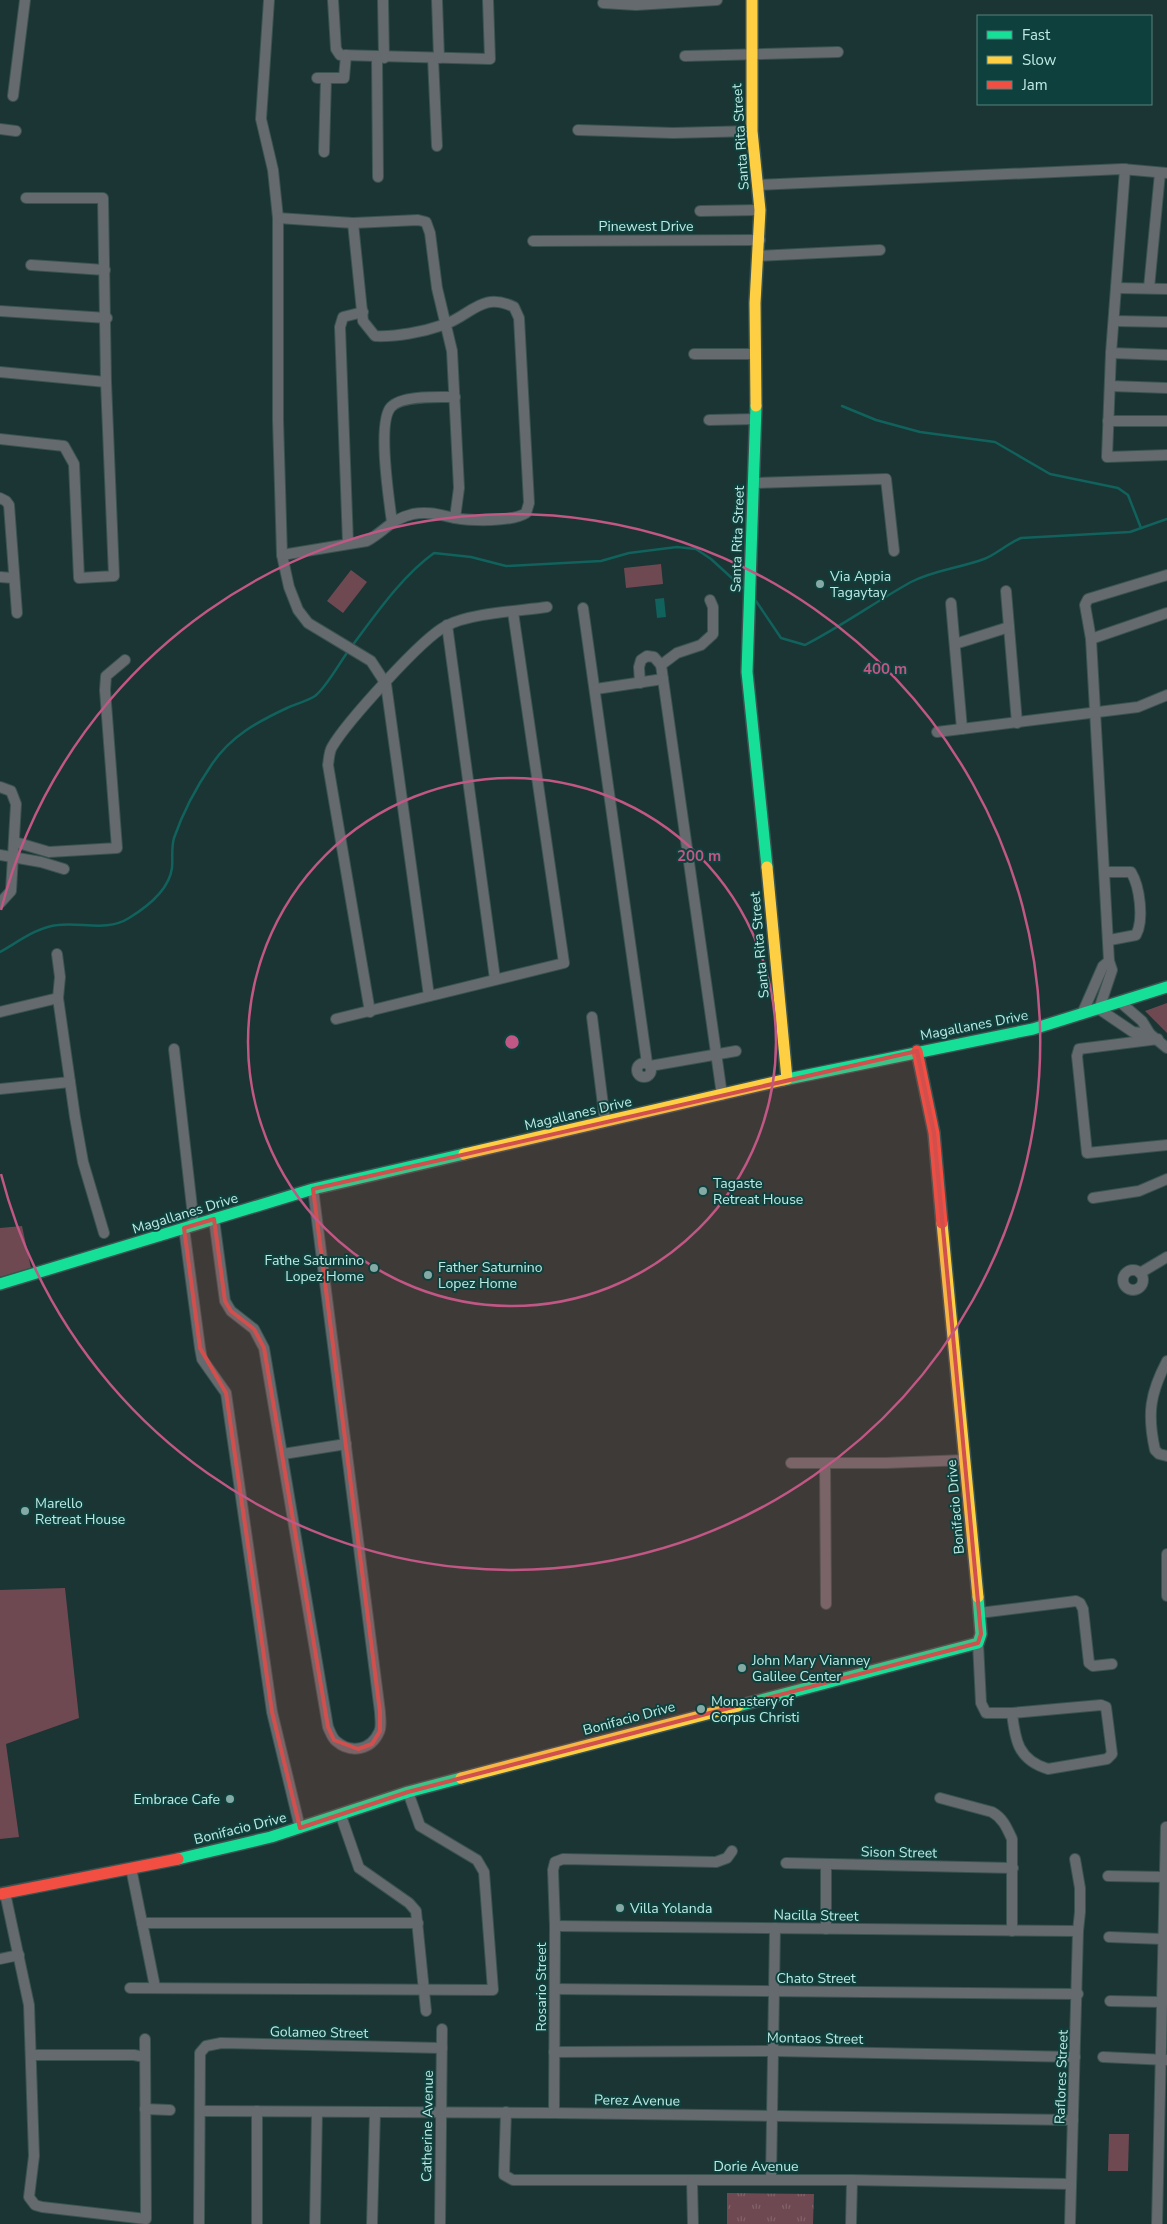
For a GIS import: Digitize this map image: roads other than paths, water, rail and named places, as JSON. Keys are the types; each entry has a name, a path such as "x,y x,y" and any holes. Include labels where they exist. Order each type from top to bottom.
{"street":[{"path":"13,96 25,0"},
{"path":"270,0 261,119 273,170 278,218 278,420 282,554 289,587 298,610 308,623 371,661 386,684 429,996"},
{"path":"333,0 336,49 340,55 490,59 488,0"},
{"path":"378,177 383,0"},
{"path":"436,146 437,0"},
{"path":"603,3 717,0"},
{"name":"Santa Rita Street","path":"752,0 750,54 752,130 760,210 760,256 755,303 756,419 747,672 756,746 787,1079"},
{"path":"685,56 838,52"},
{"path":"324,152 322,79 344,78 346,55"},
{"path":"0,129 16,131"},
{"path":"578,130 673,133 752,130"},
{"path":"757,185 1125,169 1164,173 1149,288"},
{"path":"1125,169 1111,353 1107,456 1167,455"},
{"path":"0,439 64,446 74,464 79,578 114,576 106,382 107,318 103,198 26,198"},
{"path":"700,210 760,210"},
{"path":"278,218 353,223 418,220 426,222 430,233 444,325 452,351 459,488 455,518"},
{"path":"282,554 368,541 392,522 427,512 455,518 489,520 522,516 526,513 528,503 521,350 519,318 514,307 505,303 490,301 471,308 444,325 388,337 375,336 368,330 363,321 353,223"},
{"name":"Pinewest Drive","path":"533,241 760,240"},
{"path":"760,256 880,250"},
{"path":"31,265 105,270"},
{"path":"1116,288 1167,289"},
{"path":"0,311 107,318"},
{"path":"348,543 340,327 343,318 363,312"},
{"path":"1114,321 1167,322"},
{"path":"1111,353 1167,355"},
{"path":"694,354 755,354"},
{"path":"0,372 106,382"},
{"path":"1110,386 1167,388"},
{"path":"392,522 385,466 384,428 388,412 391,407 399,402 415,398 455,397"},
{"path":"708,420 756,419"},
{"path":"1108,420 1167,422"},
{"path":"754,484 886,479 894,551"},
{"path":"0,498 9,505 17,613"},
{"path":"0,577 13,578"},
{"path":"1154,1037 1133,1032 1099,1009 1112,970 1092,639 1085,606 1088,599 1166,577"},
{"path":"1006,591 1017,723"},
{"path":"661,665 677,653 701,645 713,634 713,608 710,600"},
{"path":"951,603 962,729"},
{"path":"370,1012 328,765 331,750 340,735 430,636 446,625 465,619 547,608"},
{"path":"583,608 648,1065 736,1051"},
{"path":"336,1018 370,1012 564,963 513,612"},
{"path":"1092,639 1167,613"},
{"path":"446,625 495,980"},
{"path":"956,644 1009,628"},
{"path":"640,683 639,667 641,660 647,656 654,657 661,665 722,1095"},
{"path":"15,842 49,852 117,848 105,690 106,676 125,660"},
{"path":"596,689 663,679"},
{"path":"937,732 1096,714 1138,707 1167,695"},
{"path":"0,787 11,791 16,804 11,890 0,903"},
{"path":"0,855 41,862 64,869"},
{"path":"1105,872 1131,872 1136,880 1141,926 1136,935 1110,940"},
{"path":"57,954 60,977 58,998 83,1162 106,1242"},
{"path":"1082,1014 1102,966 1110,961"},
{"name":"Magallanes Drive","path":"0,1284 106,1242 189,1227 313,1189 787,1079 917,1051 1033,1029 1167,988"},
{"path":"0,1012 58,998"},
{"path":"1120,1002 1142,1021 1154,1037 1167,1048"},
{"path":"592,1017 605,1121"},
{"path":"1154,1037 1080,1049 1077,1056 1087,1153 1167,1145"},
{"path":"174,1049 200,1348 202,1359 226,1393 272,1712 300,1828"},
{"name":"Bonifacio Drive","path":"3,1893 200,1854 341,1816 408,1792 978,1643 981,1634 934,1133 917,1051"},
{"path":"0,1089 70,1082"},
{"path":"1093,1198 1139,1191 1167,1179"},
{"path":"214,1219 225,1301 232,1311 254,1329 264,1348 328,1727 334,1740 346,1747 358,1750 372,1744 380,1731 380,1712 313,1189"},
{"path":"1140,1273 1167,1257"},
{"path":"1167,1361 1156,1380 1150,1410 1156,1450 1159,1454 1167,1456"},
{"path":"283,1454 346,1444"},
{"path":"791,1464 965,1460"},
{"path":"825,1463 826,1604"},
{"path":"1167,1554 1167,1596"},
{"path":"979,1613 1076,1601 1080,1603 1082,1609 1089,1663 1093,1666 1112,1664"},
{"path":"978,1643 981,1703 986,1713 1012,1713 1101,1705 1106,1707 1112,1754 1107,1759 1048,1769 1040,1766 1025,1755 1016,1744 1012,1713"},
{"path":"130,1988 493,1990 484,1872 477,1860 420,1826 408,1792"},
{"path":"940,1798 998,1816 1007,1826 1012,1839 1012,1931"},
{"path":"341,1816 359,1868 409,1903 416,1911 426,2011"},
{"path":"1157,2224 1162,2182 1163,2060 1161,2002 1166,1827"},
{"name":"Rosario Street","path":"554,2113 555,1926 553,1870 555,1862 563,1859 716,1862 727,1858 732,1851"},
{"name":"Raflores Street","path":"1070,2224 1080,1896 1075,1859"},
{"name":"Sison Street","path":"786,1863 1012,1868"},
{"path":"826,1864 826,1929"},
{"path":"131,1868 155,1987"},
{"path":"1108,1876 1165,1877"},
{"path":"3,1893 19,1955 29,2005 34,2156 29,2197 35,2204 42,2207 146,2219 145,2039"},
{"path":"142,1923 418,1923"},
{"name":"Nacilla Street","path":"555,1926 1078,1931"},
{"path":"771,2180 775,1928"},
{"path":"1110,1937 1163,1939"},
{"path":"0,1959 19,1955"},
{"name":"Chato Street","path":"555,1989 1078,1994"},
{"path":"1110,2001 1161,2002"},
{"name":"Catherine Avenue","path":"440,2224 442,2029"},
{"name":"Golameo Street","path":"200,2111 200,2053 206,2046 221,2043 442,2048"},
{"name":"Montaos Street","path":"554,2052 774,2051 1075,2057"},
{"path":"31,2054 134,2055 146,2058"},
{"path":"1104,2057 1163,2060"},
{"path":"145,2109 170,2110"},
{"path":"199,2224 200,2111"},
{"name":"Perez Avenue","path":"200,2111 506,2112 1073,2120"},
{"path":"256,2224 257,2111"},
{"path":"315,2224 317,2112"},
{"path":"372,2224 375,2112"},
{"name":"Dorie Avenue","path":"506,2112 504,2176 513,2180 852,2180 1072,2184"},
{"path":"692,2180 693,2224"},
{"path":"851,2224 852,2180"}],"water":[{"path":"664,598 666,617 657,618 655,599"}],"waterway":[{"path":"842,406 876,420 920,432 995,442 1050,474 1118,488 1128,495 1141,528"},
{"path":"756,601 781,638 805,645 911,582 984,559 1021,538 1130,532 1167,519"},
{"path":"352,646 400,584 434,553 471,557 506,566 601,561 629,553 677,547 696,549 711,559 745,590"},
{"path":"0,952 50,926 67,924 112,925 136,914 150,903 167,884 172,868 173,842 178,828 201,781 219,754 255,724 315,696 328,681 349,650"}],"place":[{"name":"Via Appia Tagaytay","path":"820,584"},
{"name":"Tagaste Retreat House","path":"703,1191"},
{"name":"Fathe Saturnino Lopez Home","path":"374,1268"},
{"name":"Father Saturnino Lopez Home","path":"428,1275"},
{"name":"Marello Retreat House","path":"25,1511"},
{"name":"John Mary Vianney Galilee Center","path":"742,1668"},
{"name":"Monastery of Corpus Christi","path":"701,1709"},
{"name":"Embrace Cafe","path":"230,1799"},
{"name":"Villa Yolanda","path":"620,1908"}]}
